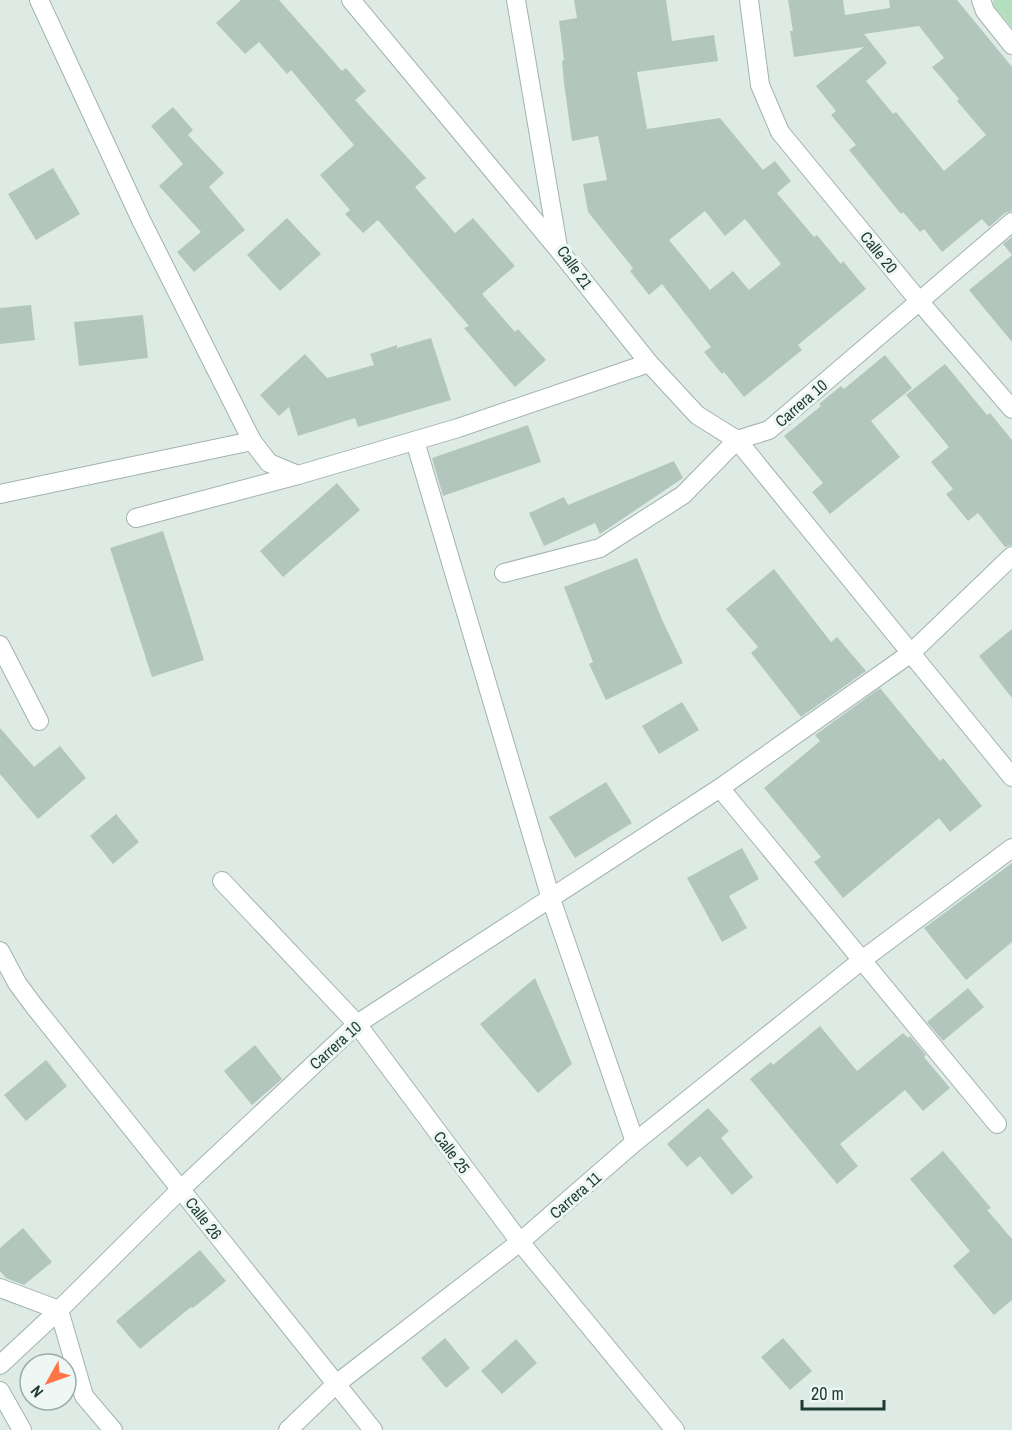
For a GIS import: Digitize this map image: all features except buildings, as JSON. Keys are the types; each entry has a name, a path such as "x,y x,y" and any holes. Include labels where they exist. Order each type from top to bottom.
{"street":[{"path":"39,0 141,220 252,441 269,463 298,475"},
{"path":"351,0 558,249"},
{"name":"Calle 21","path":"516,0 558,249 649,363 697,415 738,440 1012,777"},
{"name":"Calle 20","path":"750,0 760,85 780,132 919,301 1012,409"},
{"path":"981,0 985,12 1012,45"},
{"name":"Carrera 10","path":"504,573 600,548 683,495 738,440 769,430 1012,222"},
{"path":"136,518 415,441 649,363"},
{"path":"0,494 252,441"},
{"path":"415,441 551,899 635,1142"},
{"name":"Carrera 10","path":"0,1365 181,1189 357,1024 720,788 911,653 1012,556"},
{"path":"0,645 39,722"},
{"path":"720,788 996,1124"},
{"name":"Carrera 11","path":"288,1430 335,1385 520,1242 635,1142 862,960 1012,848"},
{"name":"Calle 25","path":"222,881 357,1024 520,1242 675,1430"},
{"name":"Calle 26","path":"0,951 17,983 34,1006 373,1430"},
{"path":"0,1288 59,1310 84,1396 113,1430"},
{"path":"0,1391 22,1430"}],"green space":[{"path":"993,0 1012,0 1012,28 994,6"}]}
